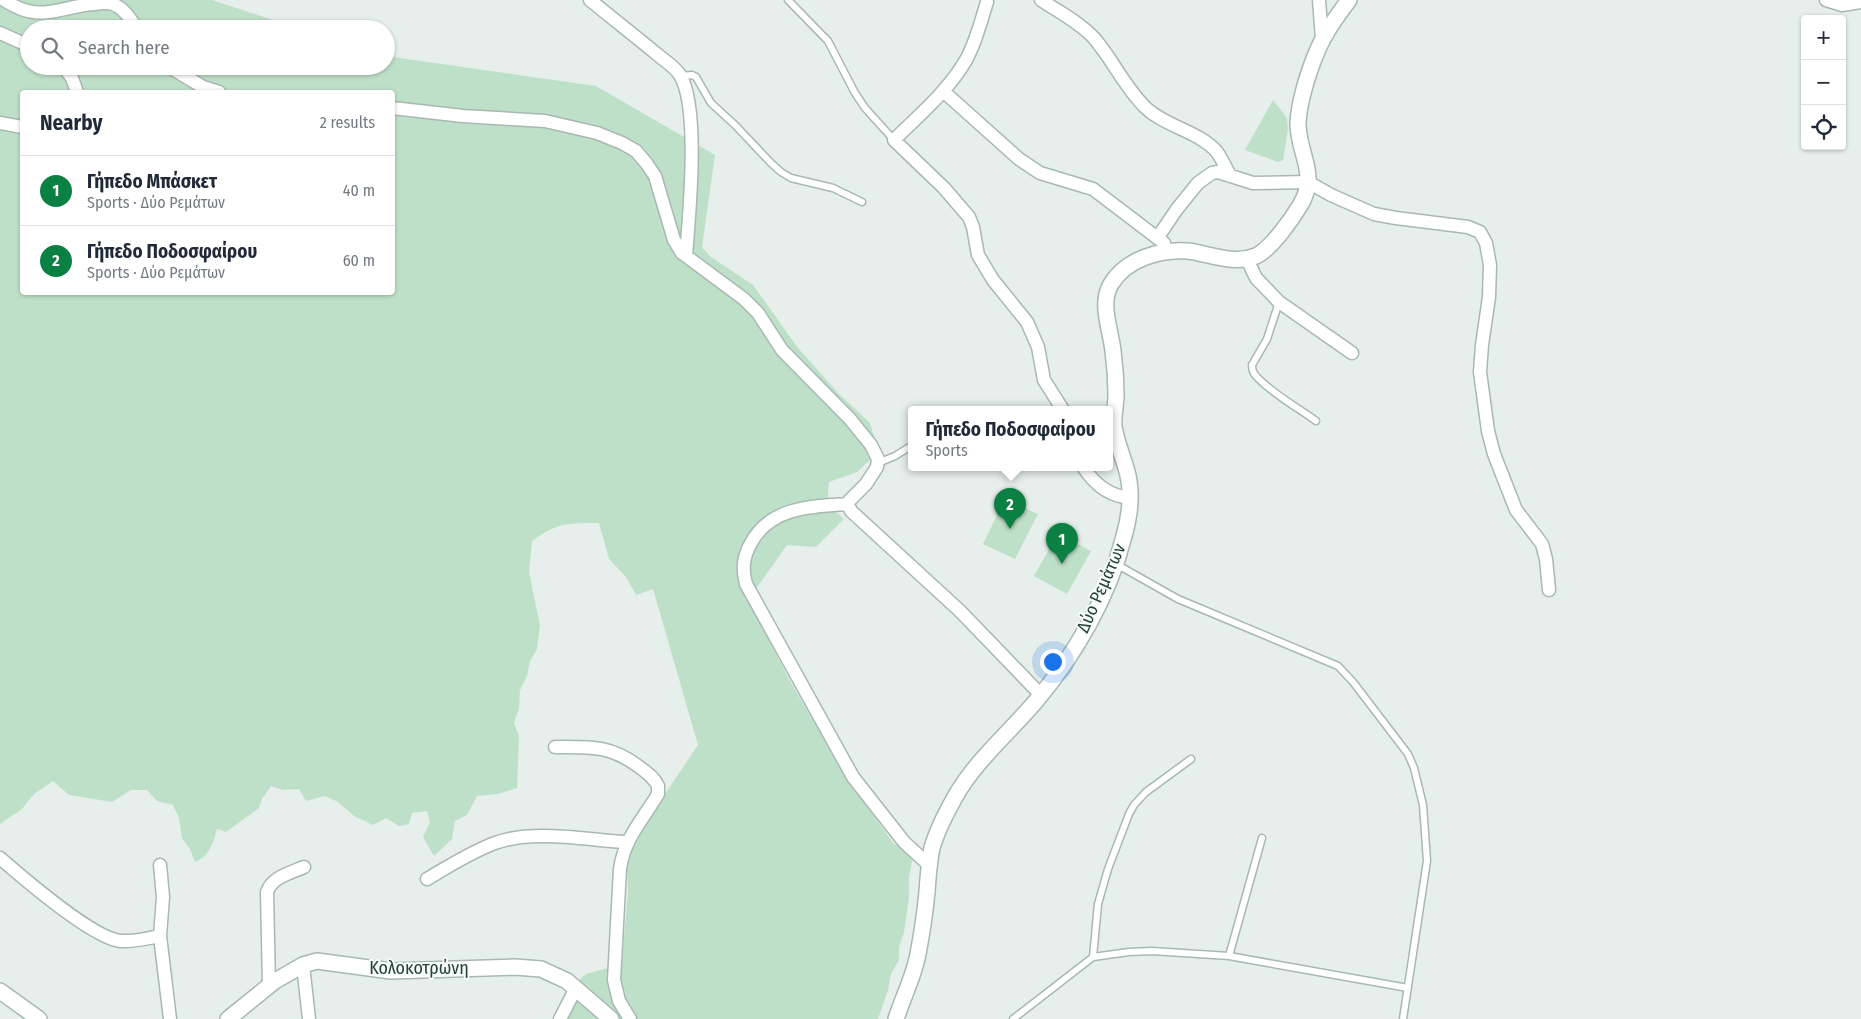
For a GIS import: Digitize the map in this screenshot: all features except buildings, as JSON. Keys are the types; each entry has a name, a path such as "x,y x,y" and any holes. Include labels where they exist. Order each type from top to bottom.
{"street":[{"path":"4,0 24,11 41,13 50,13 86,4 114,4 122,9 131,20"},
{"path":"590,0 652,50 680,76 687,98 691,122 690,207 686,256"},
{"path":"1041,0 1077,24 1093,38 1131,90 1148,109 1203,141 1216,151 1230,176"},
{"path":"1319,0 1322,39"},
{"path":"1349,0 1322,39 1304,90 1298,131 1308,172 1308,182 1301,204 1272,242 1261,253 1247,259 1256,278 1279,302 1352,354"},
{"path":"1826,0 1842,5 1861,2"},
{"path":"986,2 974,42 966,59 942,90 894,140 944,188 969,217 974,227 978,255 984,268 1027,322 1038,346 1044,380 1060,406"},
{"path":"0,33 20,42"},
{"path":"70,75 76,90"},
{"path":"182,75 203,88 211,90"},
{"path":"942,90 1026,164 1049,176 1080,184 1093,190 1158,237 1171,252"},
{"path":"395,108 463,116 545,121 598,133 636,151 655,176 677,247 686,256 744,299 758,313 782,350 860,429 874,450 878,463 871,477 848,504 799,508 782,514 768,522 755,536 746,553 743,572 746,584 853,777 904,842 929,865"},
{"path":"0,122 20,127"},
{"path":"1158,237 1177,208 1202,179 1218,172 1253,183 1308,182 1331,195 1374,214 1468,227 1475,229 1484,237 1490,265 1489,297 1480,372 1488,432 1494,454 1516,510 1542,544 1546,559 1549,590"},
{"name":"Δύο Ρεμάτων","path":"896,1019 918,956 929,865 936,837 959,790 978,765 1041,695 1081,636 1116,564 1128,516 1130,498 1127,472 1114,429 1116,383 1106,296 1115,279 1126,268 1147,257 1171,252 1190,252 1231,260 1247,259"},
{"path":"1086,471 1100,488 1115,496 1130,498"},
{"path":"848,504 851,511 960,611 1041,695"},
{"path":"555,747 609,750 627,758 655,780 658,786 658,794 626,842 620,868 614,968 618,997 630,1019"},
{"path":"427,879 481,849 513,838 545,836 626,842"},
{"path":"0,858 50,898 102,934 122,941 160,936"},
{"path":"160,865 163,897 160,936 170,1019"},
{"path":"269,985 267,892 276,880 304,867"},
{"name":"Κολοκοτρώνη","path":"228,1019 269,985 303,965 324,962 391,971 527,967 548,971 576,988 611,1019"},
{"path":"303,965 310,1019"},
{"path":"560,1019 576,988"},
{"path":"0,991 39,1019"}],"lane":[{"path":"788,0 828,41 855,92 866,108 894,140"},
{"path":"680,76 689,75 696,77 711,103 781,172 791,178 833,188 862,202"},
{"path":"1279,302 1267,339 1252,365 1252,370 1254,375 1316,421"},
{"path":"878,463 908,448"},
{"path":"1116,564 1178,599 1338,666 1353,682 1402,745 1414,768 1423,805 1427,861 1403,1019"},
{"path":"1093,957 1098,904 1102,888 1129,814 1134,805 1146,792 1191,759"},
{"path":"1229,956 1262,838"},
{"path":"1013,1019 1093,957 1118,953 1152,951 1229,956 1408,988"}],"green space":[{"path":"0,0 212,0 273,20 20,20 20,75 395,75 395,57 596,86 715,155 702,247 711,257 753,285 798,348 839,394 870,423 876,443 870,460 857,472 829,482 829,506 844,519 816,547 787,545 748,600 789,679 842,771 893,843 913,857 909,876 909,898 904,932 899,947 899,960 891,974 888,990 878,1019 566,1019 580,996 578,981 586,974 608,968 621,974 628,892 627,868 633,849 651,815 698,745 653,589 636,595 626,577 609,559 599,523 564,525 549,530 532,541 529,572 540,625 537,649 530,661 527,676 520,690 519,708 514,723 519,736 517,788 498,794 477,796 467,815 455,821 452,839 434,856 423,837 430,822 427,811 412,813 409,824 399,826 386,818 373,825 354,816 338,802 325,796 306,801 299,789 283,790 271,786 262,799 259,808 226,832 217,829 207,853 195,862 190,849 182,838 179,818 173,805 157,801 147,790 131,790 112,802 69,795 53,781 34,794 22,809 0,824"},
{"path":"1273,100 1287,118 1288,129 1283,160 1278,162 1245,150"},
{"path":"1005,499 1038,514 1015,559 983,544"},
{"path":"1058,533 1091,551 1067,594 1034,576"}],"place":[{"name":"Γήπεδο Ποδοσφαίρου","path":"1010,529"},
{"name":"Γήπεδο Μπάσκετ","path":"1062,564"}]}
